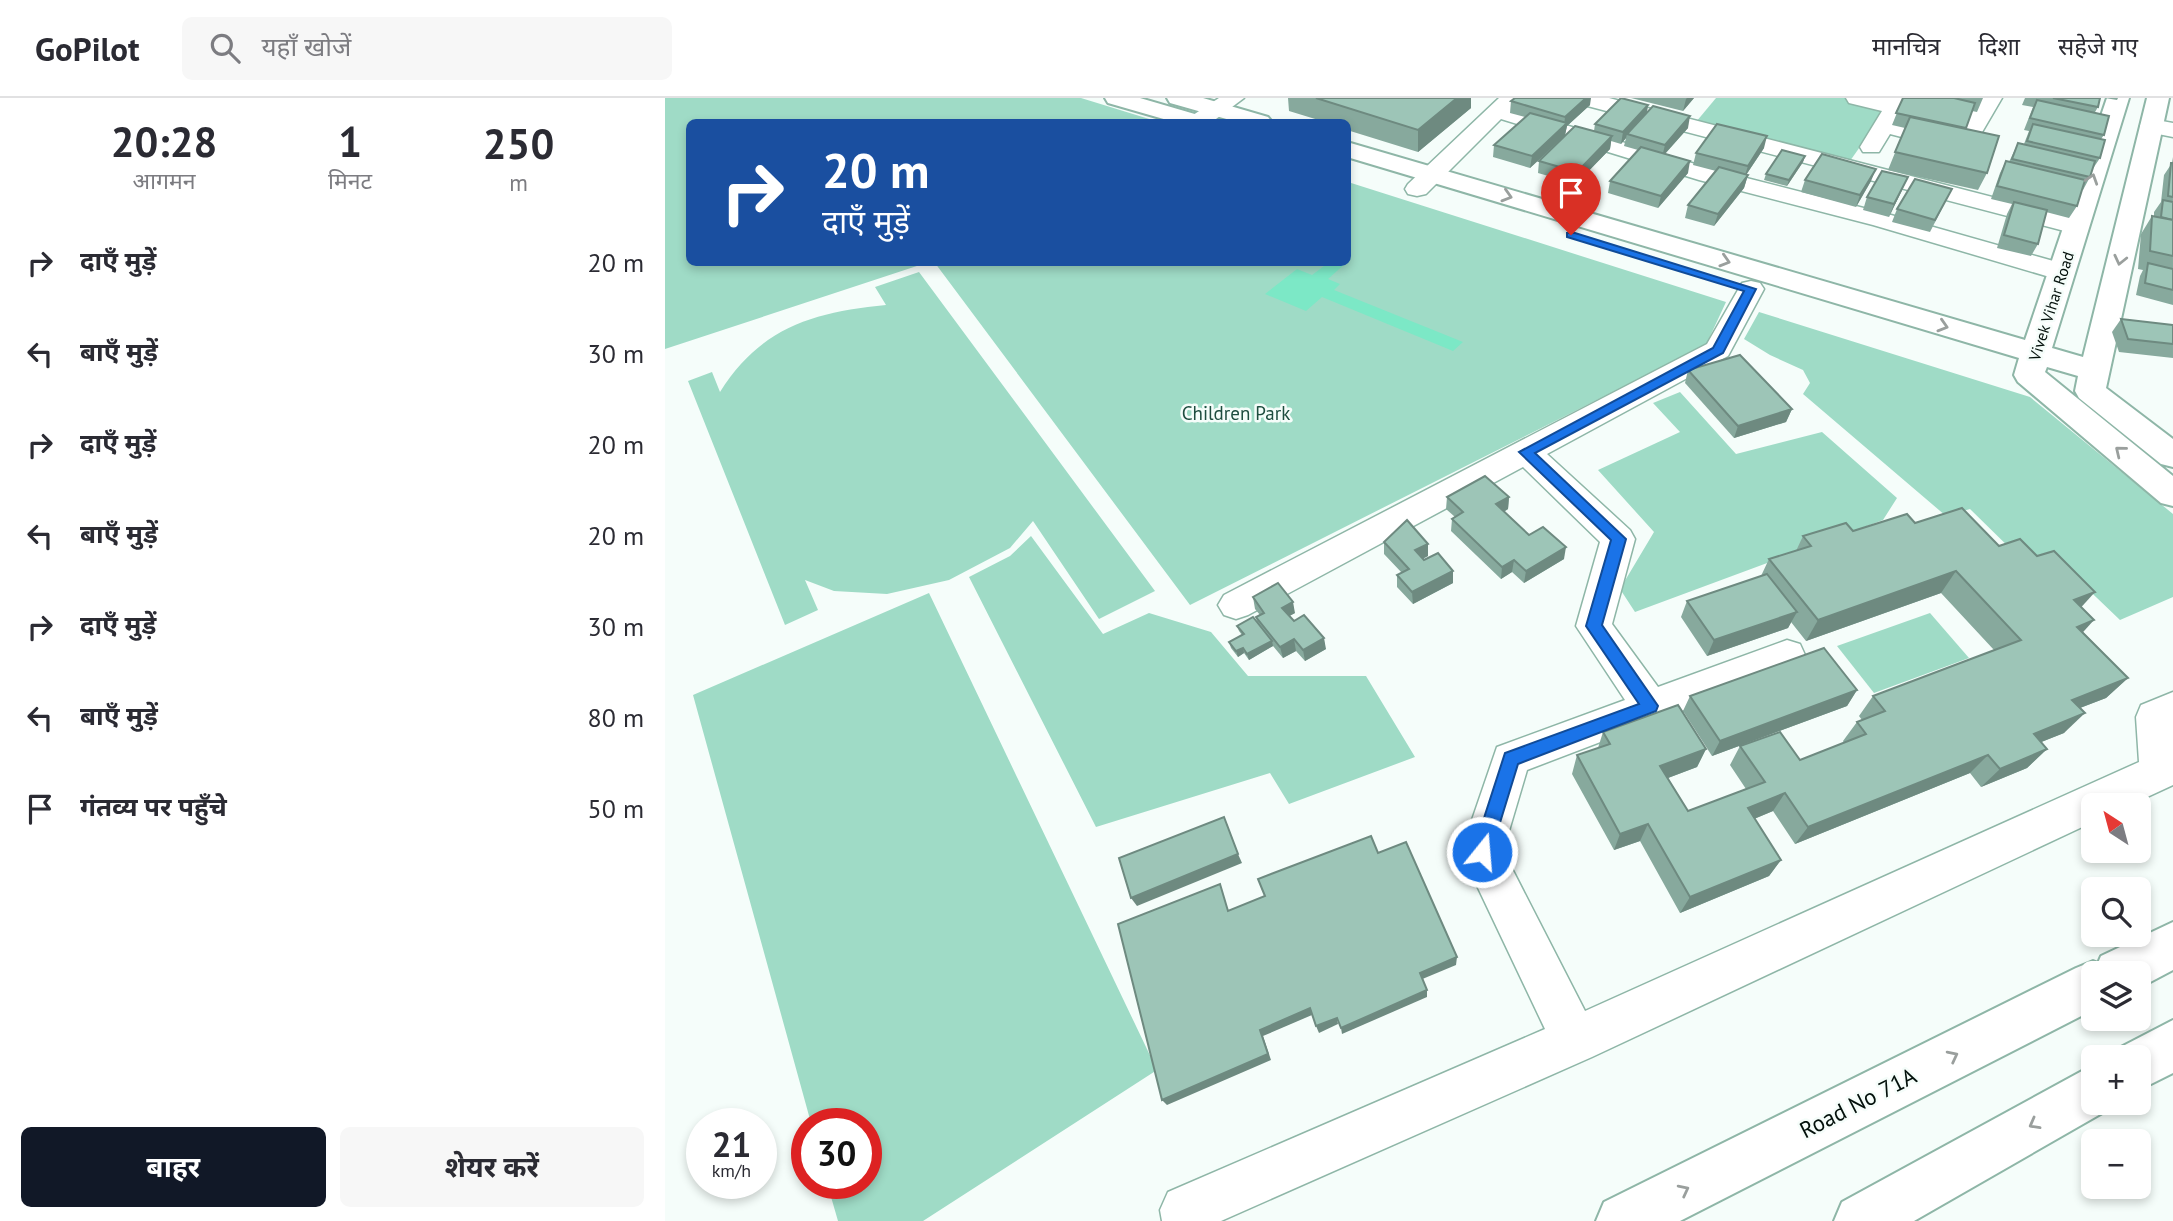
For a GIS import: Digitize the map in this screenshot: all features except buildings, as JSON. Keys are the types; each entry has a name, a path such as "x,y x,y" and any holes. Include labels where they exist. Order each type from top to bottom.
{"street":[{"path":"1116,98 1244,119"},
{"path":"1178,98 1211,113"},
{"path":"1857,98 1893,110 1963,146 1991,98"},
{"name":"Vivek Vihar Road","path":"2117,98 2032,363 2034,382 2173,494"},
{"path":"2092,381 2162,128 2158,98"},
{"path":"1567,133 1590,99 1691,115 1857,169 2076,226"},
{"path":"1425,181 1504,105 1567,133 1707,175 2062,272"},
{"path":"1857,169 1893,110"},
{"path":"1351,151 1425,181 1751,289 2032,363"},
{"path":"1351,169 1425,181 2092,381 2173,456"},
{"path":"1975,247 1993,204"},
{"path":"1236,605 1718,350 1751,289"},
{"path":"1526,452 1618,539 1594,626 1650,706"},
{"path":"1575,1041 1482,852 1511,759 1787,655"},
{"path":"1188,1221 1186,1210 1575,1041 2160,772 2155,717 2173,708"},
{"path":"2142,961 2173,945"},
{"name":"Road No 71A","path":"1623,1221 2081,991"},
{"path":"2151,1058 2173,1045"},
{"path":"1861,1221 2081,1097"}],"green space":[{"path":"665,98 1081,98 1149,119 686,119 686,266 917,266 665,349"},
{"path":"1716,98 1865,98 1890,104 1850,161 1696,122"},
{"name":"Children Park","path":"1351,183 1726,302 1706,345 1190,605 937,266 1351,266"},
{"path":"919,272 1155,591 1099,619 1033,521 1010,548 949,580 887,594 834,591 805,580 818,610 785,625 688,381 712,372 720,392 753,352 772,338 813,318 886,305 875,287"},
{"path":"1759,312 2030,397 2173,514 2173,597 2120,620 2049,552 2022,560 1970,509 1946,516 1803,394 1810,383 1803,370 1744,339"},
{"path":"1680,392 1736,454 1822,432 1897,498 1883,520 1635,612 1620,589 1654,532 1598,470 1680,432 1653,403"},
{"path":"1031,536 1103,634 1149,613 1211,632 1248,676 1366,676 1415,757 1289,804 1270,773 1096,827 969,577 1010,556"},
{"path":"929,593 1157,1070 923,1221 838,1221 832,1199 882,1199 882,1108 807,1108 693,695"},
{"path":"1930,613 1969,658 1874,693 1837,646"}],"shaded area":[{"path":"1324,266 1343,266 1328,279 1340,284 1334,290 1463,342 1453,351 1322,297 1306,311 1265,294 1297,269 1312,275"}],"route":[{"path":"1482,852 1511,759 1650,706 1594,626 1618,539 1526,452 1718,350 1739,306 1751,289 1571,235"}]}
